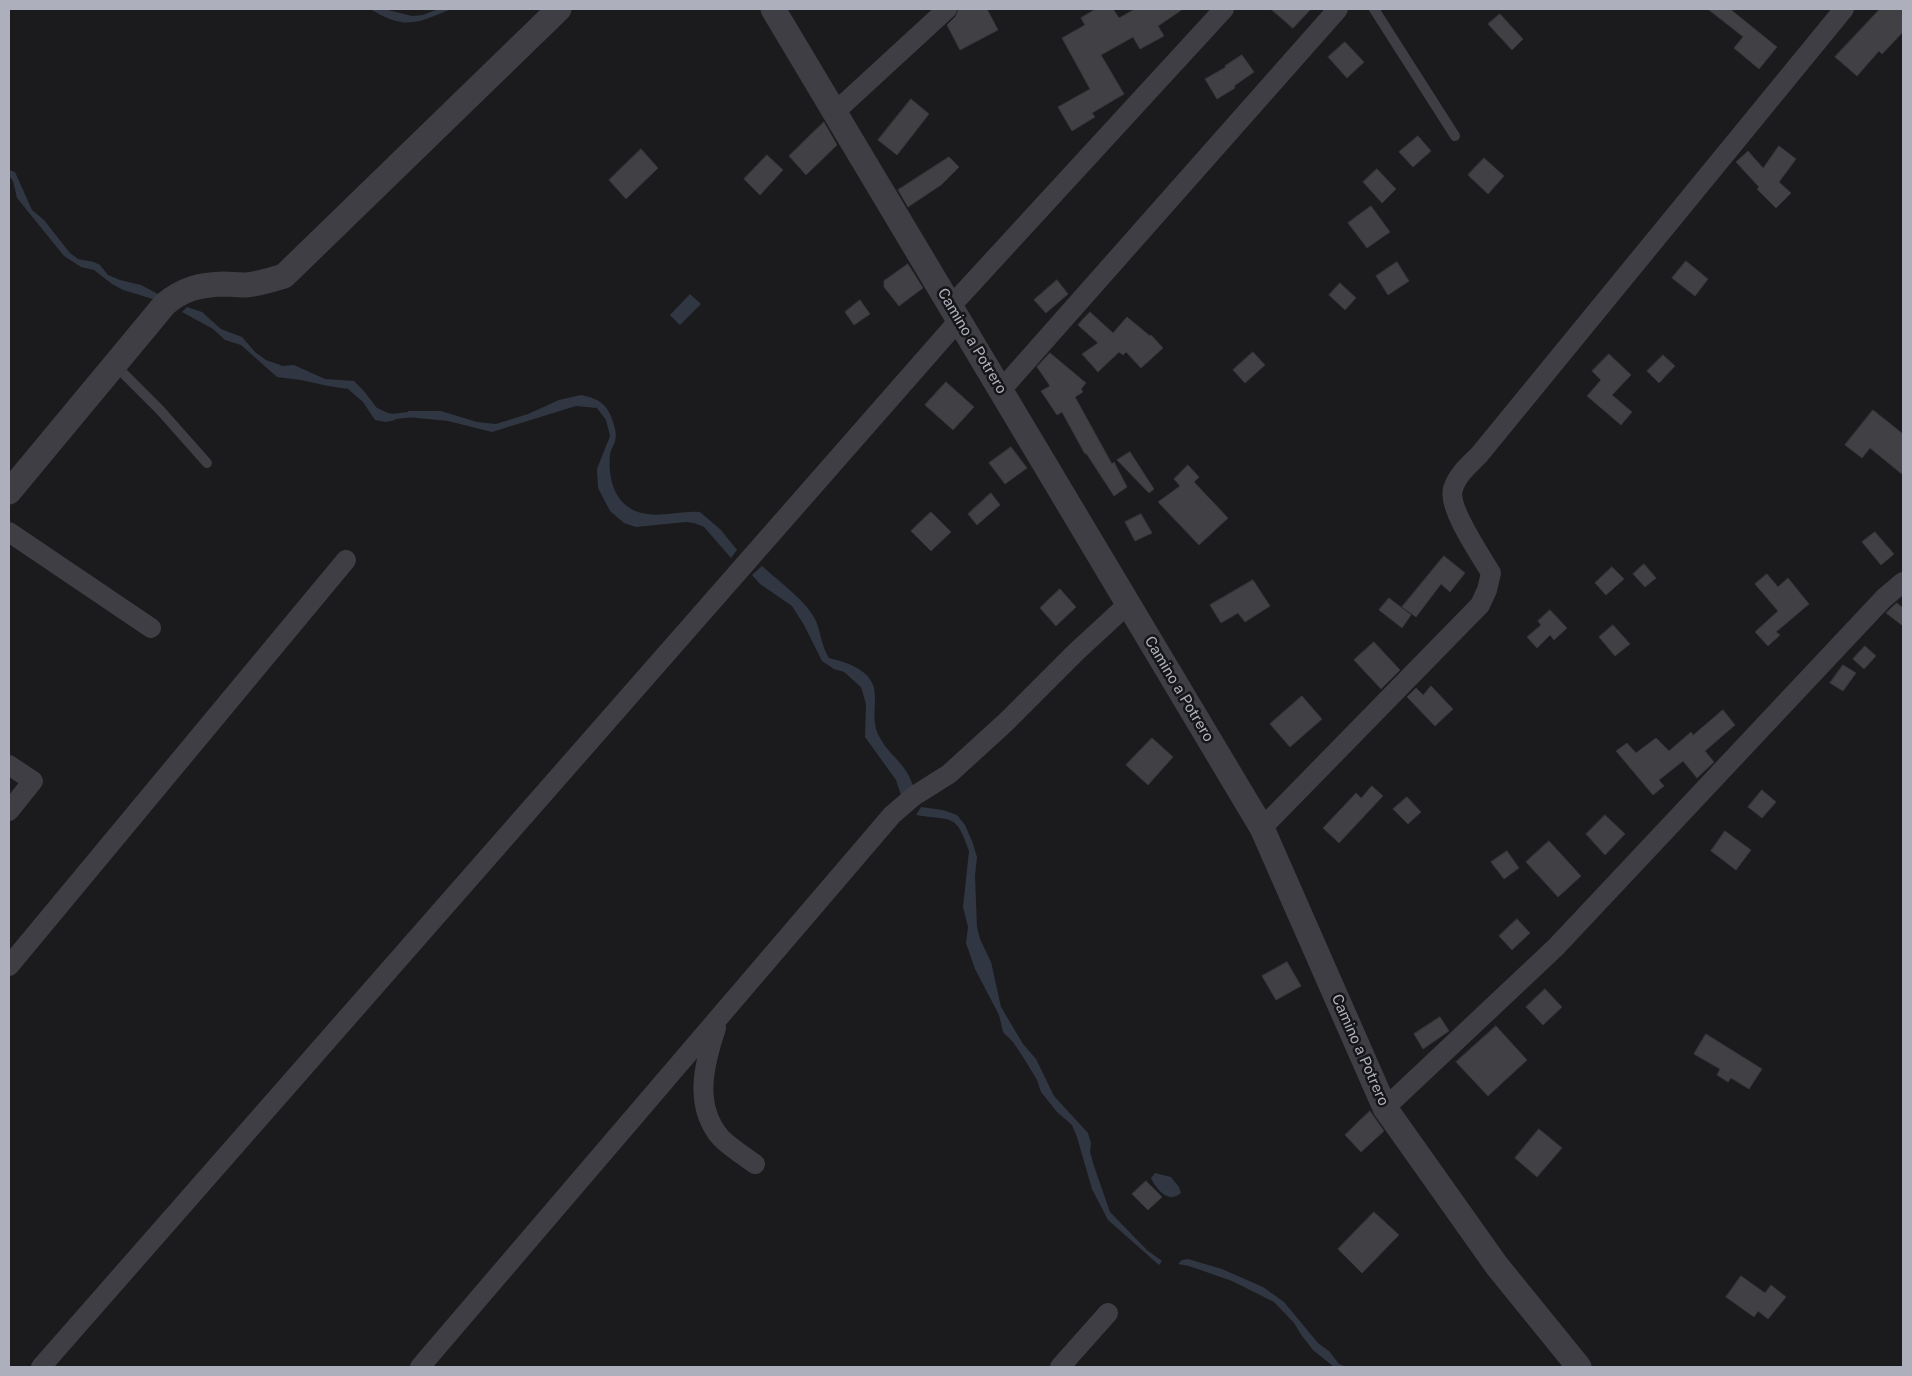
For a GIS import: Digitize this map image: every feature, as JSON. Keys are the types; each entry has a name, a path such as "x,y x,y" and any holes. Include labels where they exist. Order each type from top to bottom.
{"street":[{"path":"9,492 165,304 178,293 196,287 223,284 245,285 266,282 284,276 560,9"},
{"name":"Camino a Potrero","path":"773,9 1262,828 1385,1108 1497,1266 1579,1367"},
{"path":"835,112 947,9"},
{"path":"41,1367 955,313 1224,9"},
{"path":"1001,390 1338,9"},
{"path":"1262,828 1480,605 1488,590 1491,573 1456,512 1452,490 1462,472 1485,448 1844,9"},
{"path":"9,532 151,628"},
{"path":"9,966 346,560"},
{"path":"1385,1108 1556,947 1884,598 1903,582"},
{"path":"420,1367 892,815 914,796 949,774 1006,722 1076,652 1128,604"},
{"path":"9,765 33,780 9,811"},
{"path":"718,1019 708,1052 702,1087 706,1113 722,1139 755,1164"},
{"path":"1060,1367 1108,1313"}],"lane":[{"path":"1374,9 1455,136"},
{"path":"114,365 160,410 207,463"}],"water":[{"path":"370,9 384,9 412,16 423,15 438,9 451,9 419,21 402,22 382,16"},
{"path":"9,170 15,172 32,210 44,220 70,253 78,259 100,265 108,275 141,285 160,295 156,300 123,290 94,270 81,267 64,256 17,198 13,181 9,176"},
{"path":"690,294 701,304 680,325 670,315"},
{"path":"187,307 202,312 221,329 242,337 255,352 266,360 283,366 294,365 325,379 354,381 377,408 396,414 395,420 386,422 375,420 363,402 348,389 277,377 241,345 225,340 213,329 182,312"},
{"path":"581,395 602,403 611,416 616,436 610,453 610,473 614,489 623,503 638,512 654,515 700,512 721,530 737,550 731,558 704,527 694,523 686,522 636,527 624,523 610,511 598,488 597,469 610,436 606,420 597,408 576,406 492,432 448,421 407,417 408,411 441,411 477,422 496,424 528,414 559,400"},
{"path":"762,566 799,599 812,614 829,658 853,666 871,681 874,688 874,718 877,733 907,773 914,789 902,798 896,780 865,737 866,704 861,687 844,672 834,669 822,661 792,606 760,584 752,575"},
{"path":"921,807 943,810 957,815 965,825 977,857 975,876 977,927 980,939 991,962 1001,1007 1023,1044 1036,1059 1054,1096 1088,1133 1091,1143 1090,1152 1110,1212 1147,1250 1162,1261 1159,1265 1108,1220 1092,1189 1072,1125 1057,1112 1041,1092 1037,1080 1023,1057 1013,1042 1003,1032 999,1015 975,969 966,943 968,927 963,907 969,851 956,824 945,819 916,815"},
{"path":"1155,1173 1171,1177 1181,1193 1172,1197 1163,1194 1151,1178"},
{"path":"1188,1259 1222,1269 1263,1287 1284,1302 1318,1343 1329,1351 1339,1364 1347,1367 1334,1367 1313,1350 1294,1323 1274,1302 1232,1281 1178,1264 1182,1260"}],"building":[{"path":"959,9 987,9 998,30 960,50 947,25 955,17"},
{"path":"1096,9 1113,9 1119,18 1135,9 1183,9 1158,26 1164,36 1140,49 1133,37 1101,55 1124,94 1092,113 1095,117 1072,131 1058,107 1090,89 1062,38 1085,25 1081,18"},
{"path":"1271,9 1311,9 1293,28"},
{"path":"1708,9 1730,9 1777,47 1759,69 1734,48 1743,37"},
{"path":"1880,9 1903,9 1903,32 1882,54 1879,51 1857,76 1835,57"},
{"path":"1500,14 1523,39 1512,50 1488,24"},
{"path":"1345,42 1364,62 1347,78 1328,57"},
{"path":"1242,55 1254,72 1234,86 1235,88 1217,99 1205,79"},
{"path":"911,99 929,114 897,155 878,140"},
{"path":"824,122 837,145 806,175 789,156"},
{"path":"1418,136 1431,151 1413,167 1399,152"},
{"path":"1779,146 1796,159 1779,182 1791,193 1776,208 1757,189 1759,187 1736,162 1748,151 1763,168"},
{"path":"641,149 658,168 626,199 609,180"},
{"path":"767,155 783,170 760,195 744,179"},
{"path":"949,157 959,167 941,185 908,207 898,190"},
{"path":"1484,158 1504,176 1488,194 1468,175"},
{"path":"1377,169 1396,189 1382,203 1363,182"},
{"path":"1371,206 1390,232 1367,248 1348,223"},
{"path":"1686,261 1708,279 1695,296 1672,278"},
{"path":"1397,262 1409,281 1388,295 1376,276"},
{"path":"908,264 923,288 899,306 884,287 884,281"},
{"path":"1057,280 1068,294 1046,313 1034,300"},
{"path":"1340,283 1356,298 1345,310 1329,295"},
{"path":"860,300 870,314 854,325 845,312"},
{"path":"1090,312 1113,333 1127,317 1151,335 1163,348 1141,368 1126,352 1123,355 1119,352 1098,372 1082,354 1098,343 1078,325"},
{"path":"1253,352 1265,365 1245,383 1233,370"},
{"path":"1050,353 1086,383 1081,389 1083,392 1075,397 1127,487 1114,496 1085,454 1062,412 1057,415 1041,391 1050,386 1037,367"},
{"path":"1609,354 1631,375 1612,395 1632,412 1621,425 1587,396 1601,380 1592,371"},
{"path":"1663,355 1675,366 1659,383 1647,371"},
{"path":"946,382 974,407 953,430 925,405"},
{"path":"1873,410 1903,434 1903,475 1870,448 1862,458 1845,445"},
{"path":"1011,447 1027,468 1005,484 989,463"},
{"path":"1130,452 1154,489 1149,493 1117,460"},
{"path":"1188,465 1199,477 1194,482 1228,518 1199,545 1158,502 1180,486 1174,479"},
{"path":"991,493 1000,505 977,525 968,514"},
{"path":"931,512 951,532 931,551 911,531"},
{"path":"1141,514 1152,533 1135,541 1125,522"},
{"path":"1875,532 1894,554 1881,565 1862,542"},
{"path":"1444,556 1465,573 1450,592 1441,584 1416,617 1402,607"},
{"path":"1644,564 1656,578 1645,587 1633,574"},
{"path":"1612,567 1624,579 1606,595 1595,583"},
{"path":"1767,574 1778,587 1788,578 1809,604 1776,632 1780,635 1768,646 1755,632 1778,611 1755,584"},
{"path":"1253,580 1270,606 1245,622 1238,613 1221,623 1210,605"},
{"path":"1060,589 1076,607 1056,626 1040,608"},
{"path":"1389,598 1411,615 1402,628 1379,610"},
{"path":"1897,603 1903,608 1903,626 1886,613"},
{"path":"1550,610 1567,628 1554,640 1550,635 1537,648 1527,637 1541,625 1538,621"},
{"path":"1613,625 1630,644 1615,656 1599,637"},
{"path":"1374,642 1400,670 1381,689 1354,660"},
{"path":"1865,646 1876,656 1864,669 1853,659"},
{"path":"1843,665 1856,673 1843,691 1830,683"},
{"path":"1431,686 1453,709 1435,726 1407,697 1416,688 1423,695"},
{"path":"1302,696 1322,719 1290,747 1270,724"},
{"path":"1723,710 1735,725 1705,751 1714,762 1697,778 1683,761 1659,780 1664,786 1653,795 1616,751 1627,743 1636,753 1656,738 1669,751 1691,732 1693,735"},
{"path":"1152,738 1173,757 1148,785 1126,765"},
{"path":"1372,786 1383,796 1339,843 1323,828 1356,793 1361,798"},
{"path":"1762,790 1776,802 1762,818 1748,807"},
{"path":"1407,797 1421,812 1408,824 1393,809"},
{"path":"1605,815 1625,834 1605,855 1586,834"},
{"path":"1725,831 1751,850 1736,870 1711,851"},
{"path":"1549,841 1581,876 1558,897 1526,862"},
{"path":"1507,851 1519,868 1504,879 1491,862"},
{"path":"1517,919 1530,933 1512,950 1499,936"},
{"path":"1287,962 1301,986 1276,1000 1262,976"},
{"path":"1545,989 1562,1007 1543,1025 1526,1007"},
{"path":"1440,1017 1449,1031 1423,1049 1414,1034"},
{"path":"1496,1026 1527,1060 1488,1096 1456,1062"},
{"path":"1706,1034 1762,1069 1749,1089 1731,1078 1728,1082 1717,1075 1720,1069 1694,1054"},
{"path":"1370,1111 1384,1131 1361,1152 1345,1135"},
{"path":"1539,1129 1562,1148 1537,1177 1515,1158"},
{"path":"1146,1181 1162,1197 1148,1210 1132,1194"},
{"path":"1374,1212 1399,1235 1362,1273 1338,1249"},
{"path":"1741,1276 1765,1293 1771,1285 1786,1297 1768,1319 1758,1311 1754,1317 1726,1297"}],"waterway":[{"path":"390,417 415,414"}]}
